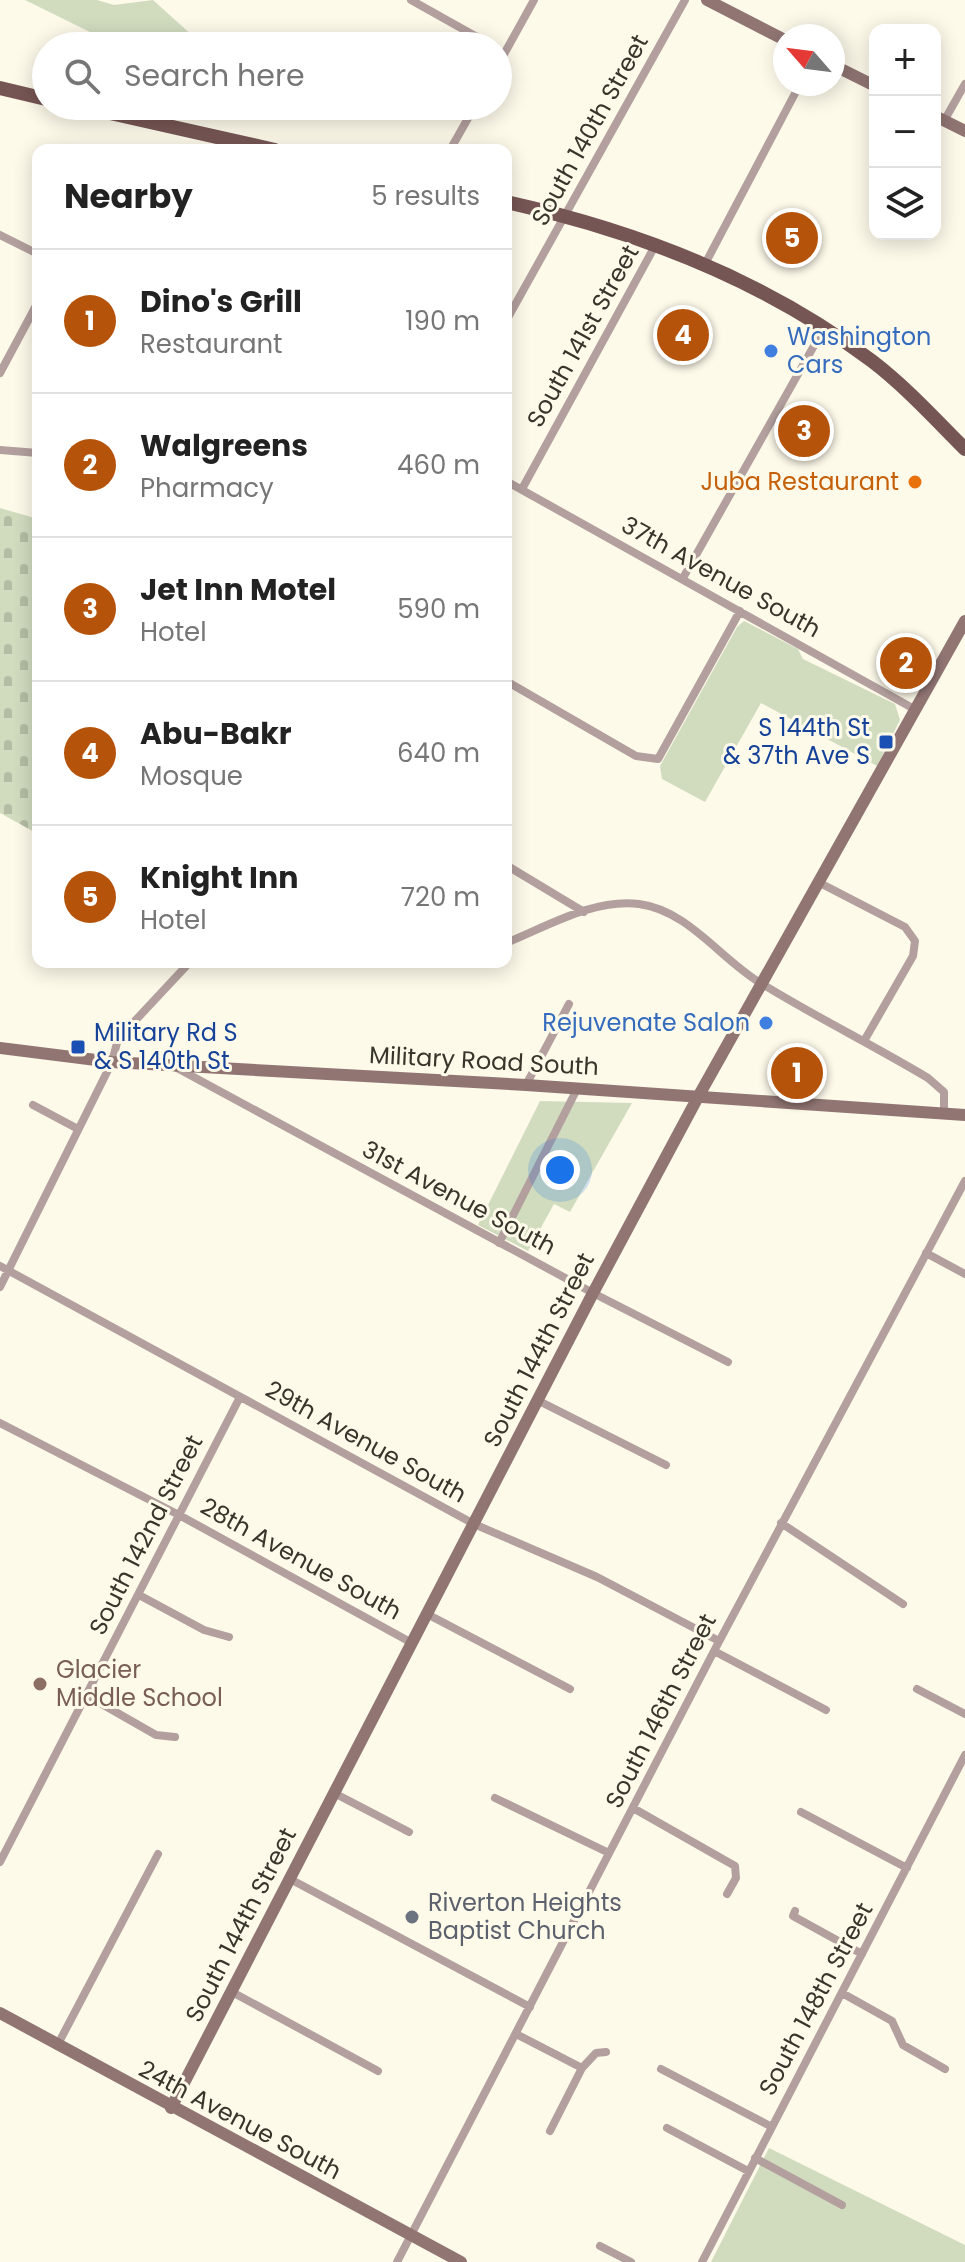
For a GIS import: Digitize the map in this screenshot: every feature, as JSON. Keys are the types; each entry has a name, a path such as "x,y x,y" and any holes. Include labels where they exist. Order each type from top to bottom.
{"main road":[{"path":"0,88 32,96"},
{"path":"141,120 248,144"},
{"path":"512,203 566,215 657,243 759,289 874,363 965,449"}],"street":[{"path":"411,0 468,32"},
{"path":"512,34 534,0"},
{"name":"South 140th Street","path":"512,310 685,0"},
{"path":"707,0 773,34"},
{"path":"845,71 869,83"},
{"path":"941,117 965,84"},
{"path":"705,264 794,96"},
{"path":"941,119 965,131"},
{"path":"453,144 467,120"},
{"path":"0,235 32,251"},
{"name":"South 141st Street","path":"522,489 657,243"},
{"path":"0,373 32,313"},
{"path":"683,578 824,328"},
{"path":"0,450 32,453"},
{"name":"37th Avenue South","path":"512,484 916,710"},
{"path":"512,684 636,756 658,759 740,611"},
{"name":"South 144th Street","path":"171,2108 593,1293 761,983 965,621"},
{"path":"512,869 584,912"},
{"path":"818,882 905,927 915,941 913,956 864,1041"},
{"path":"512,941 584,912 625,903 659,909 685,924 761,983 939,1087 944,1092 944,1112"},
{"path":"173,978 178,968"},
{"path":"0,1287 4,1268 112,1062 118,1039 184,968"},
{"path":"526,1085 569,1004"},
{"name":"Military Road South","path":"0,1048 112,1062 526,1085 965,1115"},
{"name":"31st Avenue South","path":"173,1065 499,1243 728,1362"},
{"path":"499,1243 577,1089"},
{"path":"33,1105 78,1129"},
{"name":"South 146th Street","path":"397,2262 781,1523 965,1181"},
{"path":"926,1253 965,1274"},
{"name":"29th Avenue South","path":"4,1268 474,1524 597,1577 719,1641"},
{"name":"South 142nd Street","path":"0,1862 240,1397"},
{"path":"537,1400 666,1465"},
{"name":"28th Avenue South","path":"0,1423 179,1515 412,1643"},
{"path":"781,1523 903,1604"},
{"path":"139,1595 204,1630 229,1637"},
{"path":"427,1614 570,1689"},
{"path":"714,1651 826,1710"},
{"path":"917,1689 965,1714"},
{"path":"86,1695 156,1735 175,1737"},
{"name":"South 148th Street","path":"702,2262 965,1755"},
{"path":"334,1793 409,1832"},
{"path":"495,1798 609,1853"},
{"path":"633,1808 735,1866 736,1878 727,1894"},
{"path":"801,1812 907,1868"},
{"path":"57,2046 158,1854"},
{"path":"290,1879 530,2007"},
{"path":"795,1911 793,1916 862,1954"},
{"path":"232,1992 378,2071"},
{"path":"842,1993 892,2021 903,2045 945,2069"},
{"name":"24th Avenue South","path":"0,2013 461,2262"},
{"path":"516,2034 582,2068"},
{"path":"550,2131 582,2068 596,2053 606,2052"},
{"path":"661,2069 772,2127"},
{"path":"667,2128 748,2171"},
{"path":"755,2158 842,2205"},
{"path":"600,2246 631,2262"}],"green space":[{"path":"25,0 97,0 114,5 153,0 188,32 90,32"},
{"path":"0,508 32,517 32,831 0,813"},
{"path":"744,621 798,649 803,659 895,704 900,720 877,766 761,703 705,802 662,779 660,766 737,627"},
{"path":"540,1101 632,1103 570,1212 554,1204 528,1251 478,1225"},
{"path":"769,2148 965,2245 965,2262 711,2262"}],"place":[{"name":"Knight Inn","path":"792,238"},
{"name":"Abu-Bakr","path":"683,335"},
{"name":"Washington Cars","path":"771,351"},
{"name":"Jet Inn Motel","path":"804,431"},
{"name":"Juba Restaurant","path":"915,482"},
{"name":"Walgreens","path":"906,663"},
{"name":"S 144th St & 37th Ave S","path":"886,742"},
{"name":"Rejuvenate Salon","path":"766,1023"},
{"name":"Military Rd S & S 140th St","path":"78,1047"},
{"name":"Dino's Grill","path":"797,1073"},
{"name":"Glacier Middle School","path":"40,1684"},
{"name":"Riverton Heights Baptist Church","path":"412,1917"}]}
